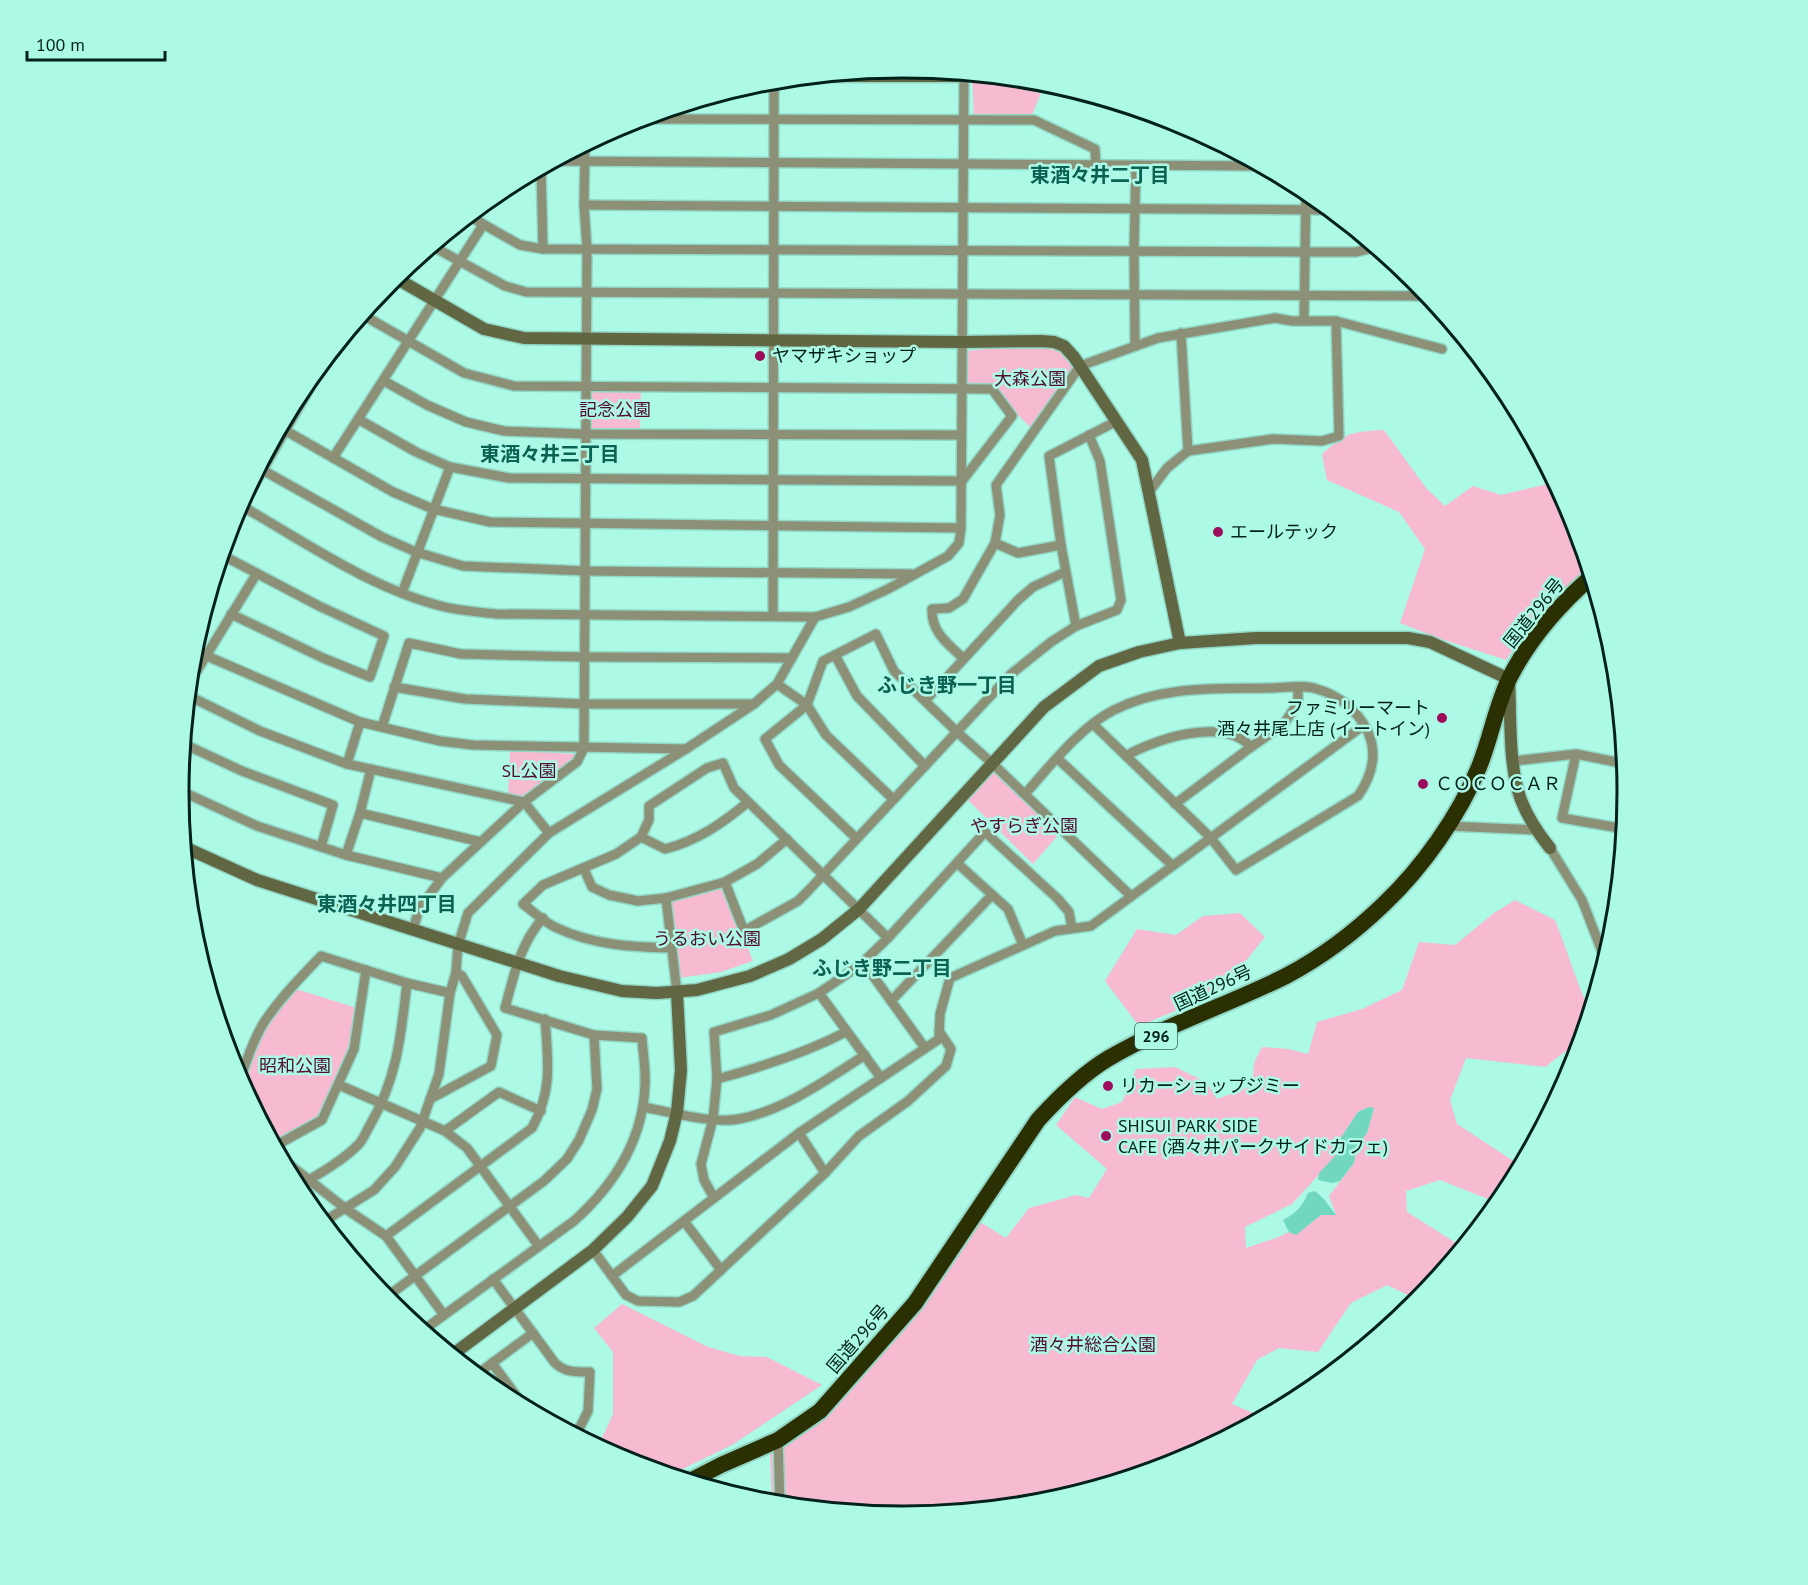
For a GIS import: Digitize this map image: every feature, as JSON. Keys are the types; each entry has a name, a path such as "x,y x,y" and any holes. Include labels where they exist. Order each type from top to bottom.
{"highway":[{"name":"国道296号","path":"698,1477 778,1440 820,1411 915,1303 1038,1120 1060,1096 1109,1058 1286,976 1325,952 1359,927 1386,902 1432,849 1448,826 1479,768 1509,679 1537,634 1561,604 1586,581"}],"street":[{"path":"248,509 334,561 402,593 446,607 496,614 816,617 849,607 888,589 948,556 959,543 961,528 964,81"},
{"path":"773,616 776,164 774,90"},
{"path":"665,119 1034,120 1095,149 1096,166"},
{"path":"413,930 419,909 442,878 524,802 577,762 584,748 587,249 584,205 585,154"},
{"path":"571,161 1246,166"},
{"path":"1135,345 1136,165"},
{"path":"541,177 543,249"},
{"path":"1304,321 1306,202"},
{"path":"584,205 1317,210"},
{"path":"476,220 520,245 543,249 963,252 1356,252 1368,249"},
{"path":"333,458 483,225"},
{"path":"439,250 505,286 526,292 1417,296"},
{"path":"404,283 484,329 524,338 1054,342 1064,346 1080,366 1142,460 1180,643"},
{"path":"963,658 934,627 931,618 932,609 949,608 963,599 995,543 1000,514 996,485 1080,366 1135,345 1181,333 1275,318 1336,321 1442,349"},
{"path":"369,319 464,373 514,386 992,389 1012,416 962,481"},
{"path":"1149,492 1167,468 1188,451 1273,439 1322,441 1339,436 1336,321"},
{"path":"1181,333 1188,451"},
{"path":"384,381 427,405 466,422 504,430 585,434 962,435"},
{"path":"358,419 416,452 450,467 509,478 962,481"},
{"path":"1076,627 1065,572 1049,456 1115,422"},
{"path":"287,432 393,492 433,509 490,522 961,528"},
{"path":"724,882 744,931 798,901 1011,674 1051,642 1076,627 1117,610 1121,600 1100,460 1089,435"},
{"path":"402,593 450,467"},
{"path":"265,471 382,537 416,552 463,566 586,571 914,574"},
{"path":"995,543 1018,553 1061,545"},
{"path":"229,558 319,606 384,636 370,677 322,658 231,614"},
{"path":"926,700 963,658 1033,587 1065,572"},
{"path":"201,663 257,573"},
{"path":"330,1218 374,1190 395,1167 422,1122 439,1074 450,993 456,972 458,945 468,913 549,833 753,705 777,684 816,617"},
{"path":"856,838 779,765 765,739 807,705 823,661 876,634 894,671 1131,896"},
{"path":"192,852 257,880 458,945 607,989 641,993 677,993 714,987 770,968 822,939 859,909 1044,707 1099,666 1139,652 1180,643 1256,638 1408,638 1430,642 1509,679 1514,761 1521,799 1536,830 1550,848 1581,900 1601,949"},
{"path":"382,727 409,643 461,654 792,658"},
{"path":"203,655 304,700 360,722 440,741 473,745 686,749"},
{"path":"835,655 857,696 925,766"},
{"path":"777,684 807,705 826,735 893,799"},
{"path":"394,687 465,699 585,704 753,705"},
{"path":"1175,804 1284,725 1298,703 1298,688"},
{"path":"1025,795 1093,724 1114,710 1167,692 1315,688 1347,704 1364,725 1371,740 1373,764 1368,782 1358,796 1236,870 1210,837 1093,724"},
{"path":"196,699 260,731 347,764 524,802 549,833"},
{"path":"347,764 360,722"},
{"path":"612,1276 799,1133 939,1039 940,1014 950,978 1054,931 1091,926 1364,725"},
{"path":"1126,756 1144,746 1171,737 1194,733 1220,732 1233,735 1244,739 1251,747"},
{"path":"191,747 243,771 333,805 321,847"},
{"path":"1514,761 1576,754 1617,762"},
{"path":"1576,754 1562,818 1617,828"},
{"path":"1058,758 1172,865"},
{"path":"670,948 628,947 586,938 555,928 523,904 543,885 616,854 641,837 649,820 649,806 707,768 723,763 734,788 888,938"},
{"path":"346,855 360,813 370,769"},
{"path":"189,795 257,826 346,855 442,878"},
{"path":"641,837 665,849 686,844 726,821 748,802"},
{"path":"360,813 481,842"},
{"path":"1448,826 1536,830"},
{"path":"714,1198 704,1180 701,1164 713,1119 717,1079 714,1032 771,1015 819,993 863,962 986,832 1058,899 1069,912 1072,928"},
{"path":"584,869 592,887 609,895 638,901 666,898 724,882 757,864 787,839"},
{"path":"957,863 1008,909 1023,945"},
{"path":"891,1001 992,895"},
{"path":"458,1350 593,1250 627,1217 652,1186 670,1141 677,1112 681,1070 677,993 666,898"},
{"path":"429,1326 574,1221 596,1201 612,1180 638,1130 645,1083 642,1038 594,1035 505,1008 517,963 531,932 543,918"},
{"path":"245,1067 262,1025 278,1003 321,956 407,983 450,993"},
{"path":"863,962 925,1048"},
{"path":"281,1143 322,1120 354,1049 366,970"},
{"path":"430,1099 491,1066 498,1035 462,976 456,972"},
{"path":"305,1182 345,1156 360,1143 381,1103 394,1072 402,1035 407,983"},
{"path":"819,993 881,1077"},
{"path":"386,1236 532,1128 541,1111 549,1075 545,1019"},
{"path":"593,1250 626,1295 639,1301 679,1302 693,1296 825,1173 859,1136 908,1101 946,1066 951,1049 939,1031"},
{"path":"717,1079 758,1068 812,1049 846,1032"},
{"path":"393,1292 544,1181 567,1159 579,1140 592,1110 597,1089 594,1035"},
{"path":"643,1107 713,1119 737,1119 772,1109 865,1055"},
{"path":"339,1085 445,1131 467,1148 538,1245"},
{"path":"445,1131 499,1092 541,1111"},
{"path":"799,1133 825,1173"},
{"path":"300,1173 386,1236 444,1315"},
{"path":"684,1221 721,1270"},
{"path":"494,1279 555,1363 562,1369 590,1372 588,1411 579,1428"},
{"path":"483,1370 534,1333"},
{"path":"492,1363 512,1390"},
{"path":"778,1440 780,1496"}],"green space":[{"path":"972,82 1030,90 1041,94 1031,117 974,117"},
{"name":"大森公園","path":"1050,342 1080,366 1034,431 992,389 967,383 967,351"},
{"name":"記念公園","path":"590,391 641,391 640,428 590,429"},
{"path":"1384,430 1426,488 1445,506 1473,486 1501,495 1548,484 1584,574 1544,604 1506,660 1400,623 1425,549 1399,512 1327,480 1322,454 1344,437"},
{"name":"SL公園","path":"510,750 576,754 575,762 524,801 508,797"},
{"name":"やすらぎ公園","path":"993,768 1061,832 1033,864 967,799"},
{"name":"うるおい公園","path":"723,886 753,961 721,972 678,978 669,900"},
{"name":"酒々井総合公園","path":"1515,900 1555,920 1587,1003 1571,1047 1545,1067 1466,1058 1450,1100 1457,1124 1515,1162 1490,1200 1440,1180 1406,1191 1407,1212 1457,1244 1411,1296 1387,1285 1351,1303 1318,1352 1279,1348 1257,1360 1232,1404 1255,1414 1177,1453 1089,1483 997,1501 904,1507 811,1501 772,1494 770,1454 809,1424 899,1333 980,1222 1006,1238 1029,1208 1076,1195 1089,1198 1107,1169 1056,1125 1075,1097 1102,1109 1122,1102 1136,1069 1175,1067 1206,1082 1217,1099 1252,1086 1254,1063 1262,1047 1288,1049 1308,1054 1317,1022 1362,1009 1402,990 1419,942 1455,945 1494,913","holes":["1369,1107 1374,1109 1367,1133 1357,1145 1354,1163 1329,1196 1336,1215 1321,1215 1296,1235 1289,1232 1246,1248 1245,1227 1292,1204 1336,1156 1340,1139 1358,1112"]},
{"path":"1240,913 1265,937 1221,992 1139,1026 1105,981 1137,929 1176,935 1203,916"},
{"name":"昭和公園","path":"296,989 357,1008 352,1048 320,1118 280,1141 247,1072 263,1033 277,1011"},
{"path":"622,1304 708,1347 740,1356 767,1357 822,1385 732,1445 679,1471 602,1439 613,1414 613,1352 594,1328"}],"shaded area":[{"path":"1369,1107 1374,1108 1367,1133 1357,1145 1354,1163 1340,1181 1332,1183 1318,1180 1319,1173 1336,1155 1340,1139 1358,1112"},
{"path":"1315,1191 1336,1215 1321,1215 1296,1235 1289,1232 1283,1220 1298,1209 1308,1193"}],"place":[{"name":"ヤマザキショップ","path":"760,356"},
{"name":"エールテック","path":"1218,532"},
{"name":"ファミリーマート 酒々井尾上店 (イートイン)","path":"1442,718"},
{"name":"ＣＯＣＯＣＡＲ","path":"1423,784"},
{"name":"リカーショップジミー","path":"1108,1086"},
{"name":"SHISUI PARK SIDE CAFE (酒々井パークサイドカフェ)","path":"1106,1136"}],"district":[{"name":"東酒々井二丁目","path":"1100,175"},
{"name":"東酒々井三丁目","path":"550,454"},
{"name":"ふじき野一丁目","path":"947,685"},
{"name":"東酒々井四丁目","path":"387,904"},
{"name":"ふじき野二丁目","path":"882,968"}]}
